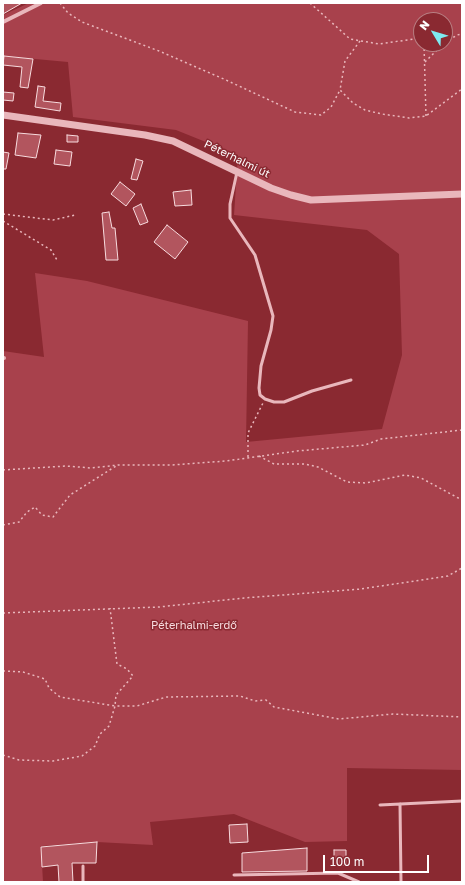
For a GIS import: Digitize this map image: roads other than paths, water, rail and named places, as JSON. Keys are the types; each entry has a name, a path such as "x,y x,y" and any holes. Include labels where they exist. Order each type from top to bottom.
{"street":[{"path":"3,22 41,3"},
{"name":"Péterhalmi út","path":"3,115 146,135 173,141 271,188 311,200 462,194"}],"lane":[{"path":"237,172 230,204 230,218 255,255 272,316 271,330 261,366 259,388 260,395 265,399 274,402 284,402 312,391 351,380"},
{"path":"380,805 462,801"},
{"path":"400,804 401,882"},
{"path":"83,866 84,882"},
{"path":"234,875 338,874 359,882"}],"park label":[{"name":"Péterhalmi-erdő","path":"194,626"}]}
